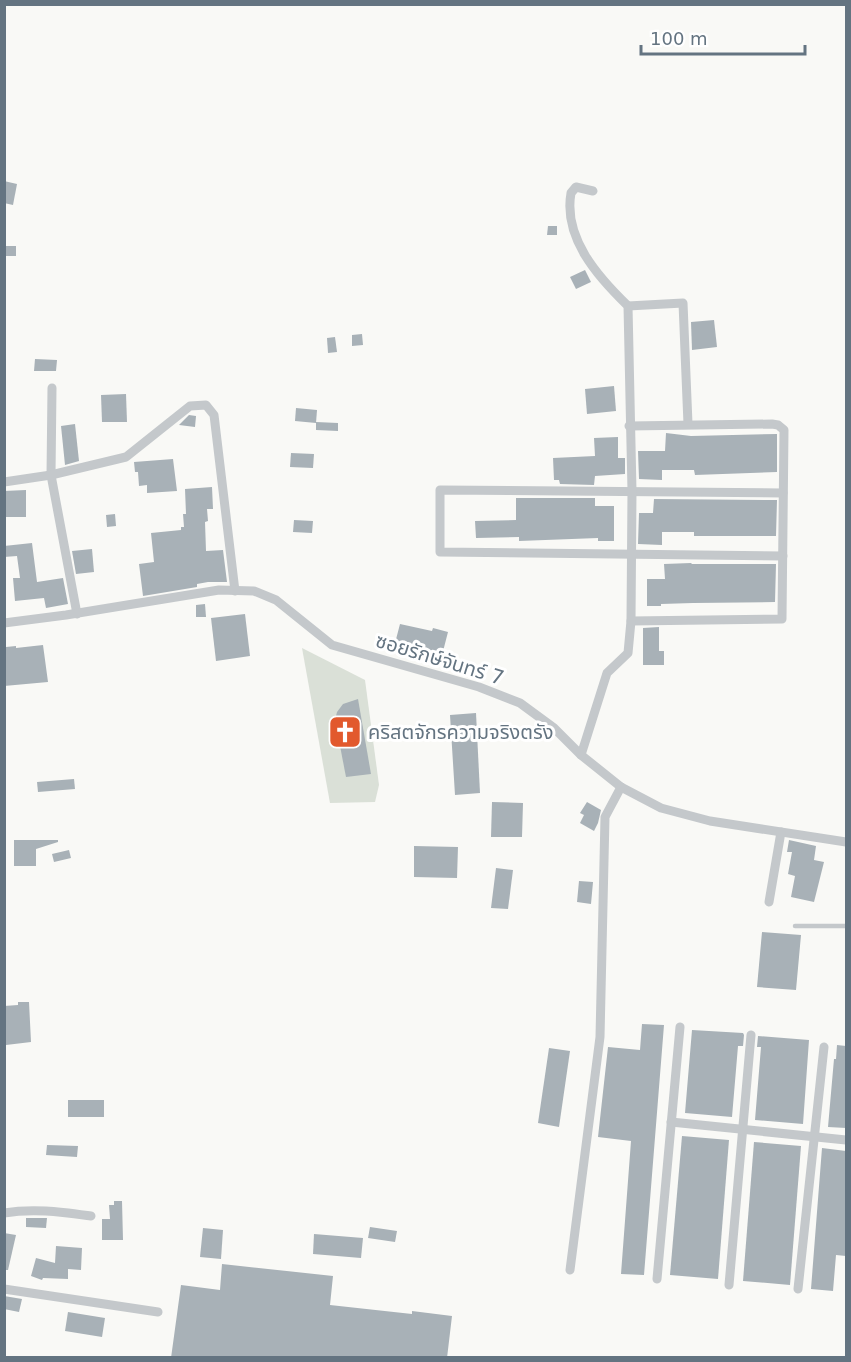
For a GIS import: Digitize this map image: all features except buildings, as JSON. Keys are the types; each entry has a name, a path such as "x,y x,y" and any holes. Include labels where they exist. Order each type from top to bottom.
{"street":[{"path":"581,755 608,673 628,653 632,621 628,306 589,263 577,239 571,219 570,193 576,187 593,191"},
{"path":"628,306 683,303 688,424"},
{"path":"52,388 51,476 77,614"},
{"path":"4,482 51,476 126,457 190,406 206,405 214,415 235,591"},
{"path":"629,426 778,425 784,430 782,619 632,621"},
{"path":"783,493 440,490 440,552 783,556"},
{"name":"ซอยรักษ์จันทร์ 7","path":"4,623 77,614 219,590 254,591 276,600 332,645 479,687 520,704 554,728 581,755 621,786 661,808 710,821 846,842"},
{"path":"570,1270 600,1037 605,817 621,786"},
{"path":"769,902 781,831"},
{"path":"657,1279 680,1027"},
{"path":"729,1285 752,1035"},
{"path":"798,1288 824,1047"},
{"path":"671,1122 846,1140"},
{"path":"4,1213 24,1210 55,1210 91,1216"},
{"path":"4,1289 158,1312"}],"lane":[{"path":"795,926 846,926"}],"shaded area":[{"name":"คริสตจักรความจริงตรัง","path":"302,648 365,680 379,785 375,802 330,803"}],"place":[{"name":"คริสตจักรความจริงตรัง","path":"345,732"}]}
